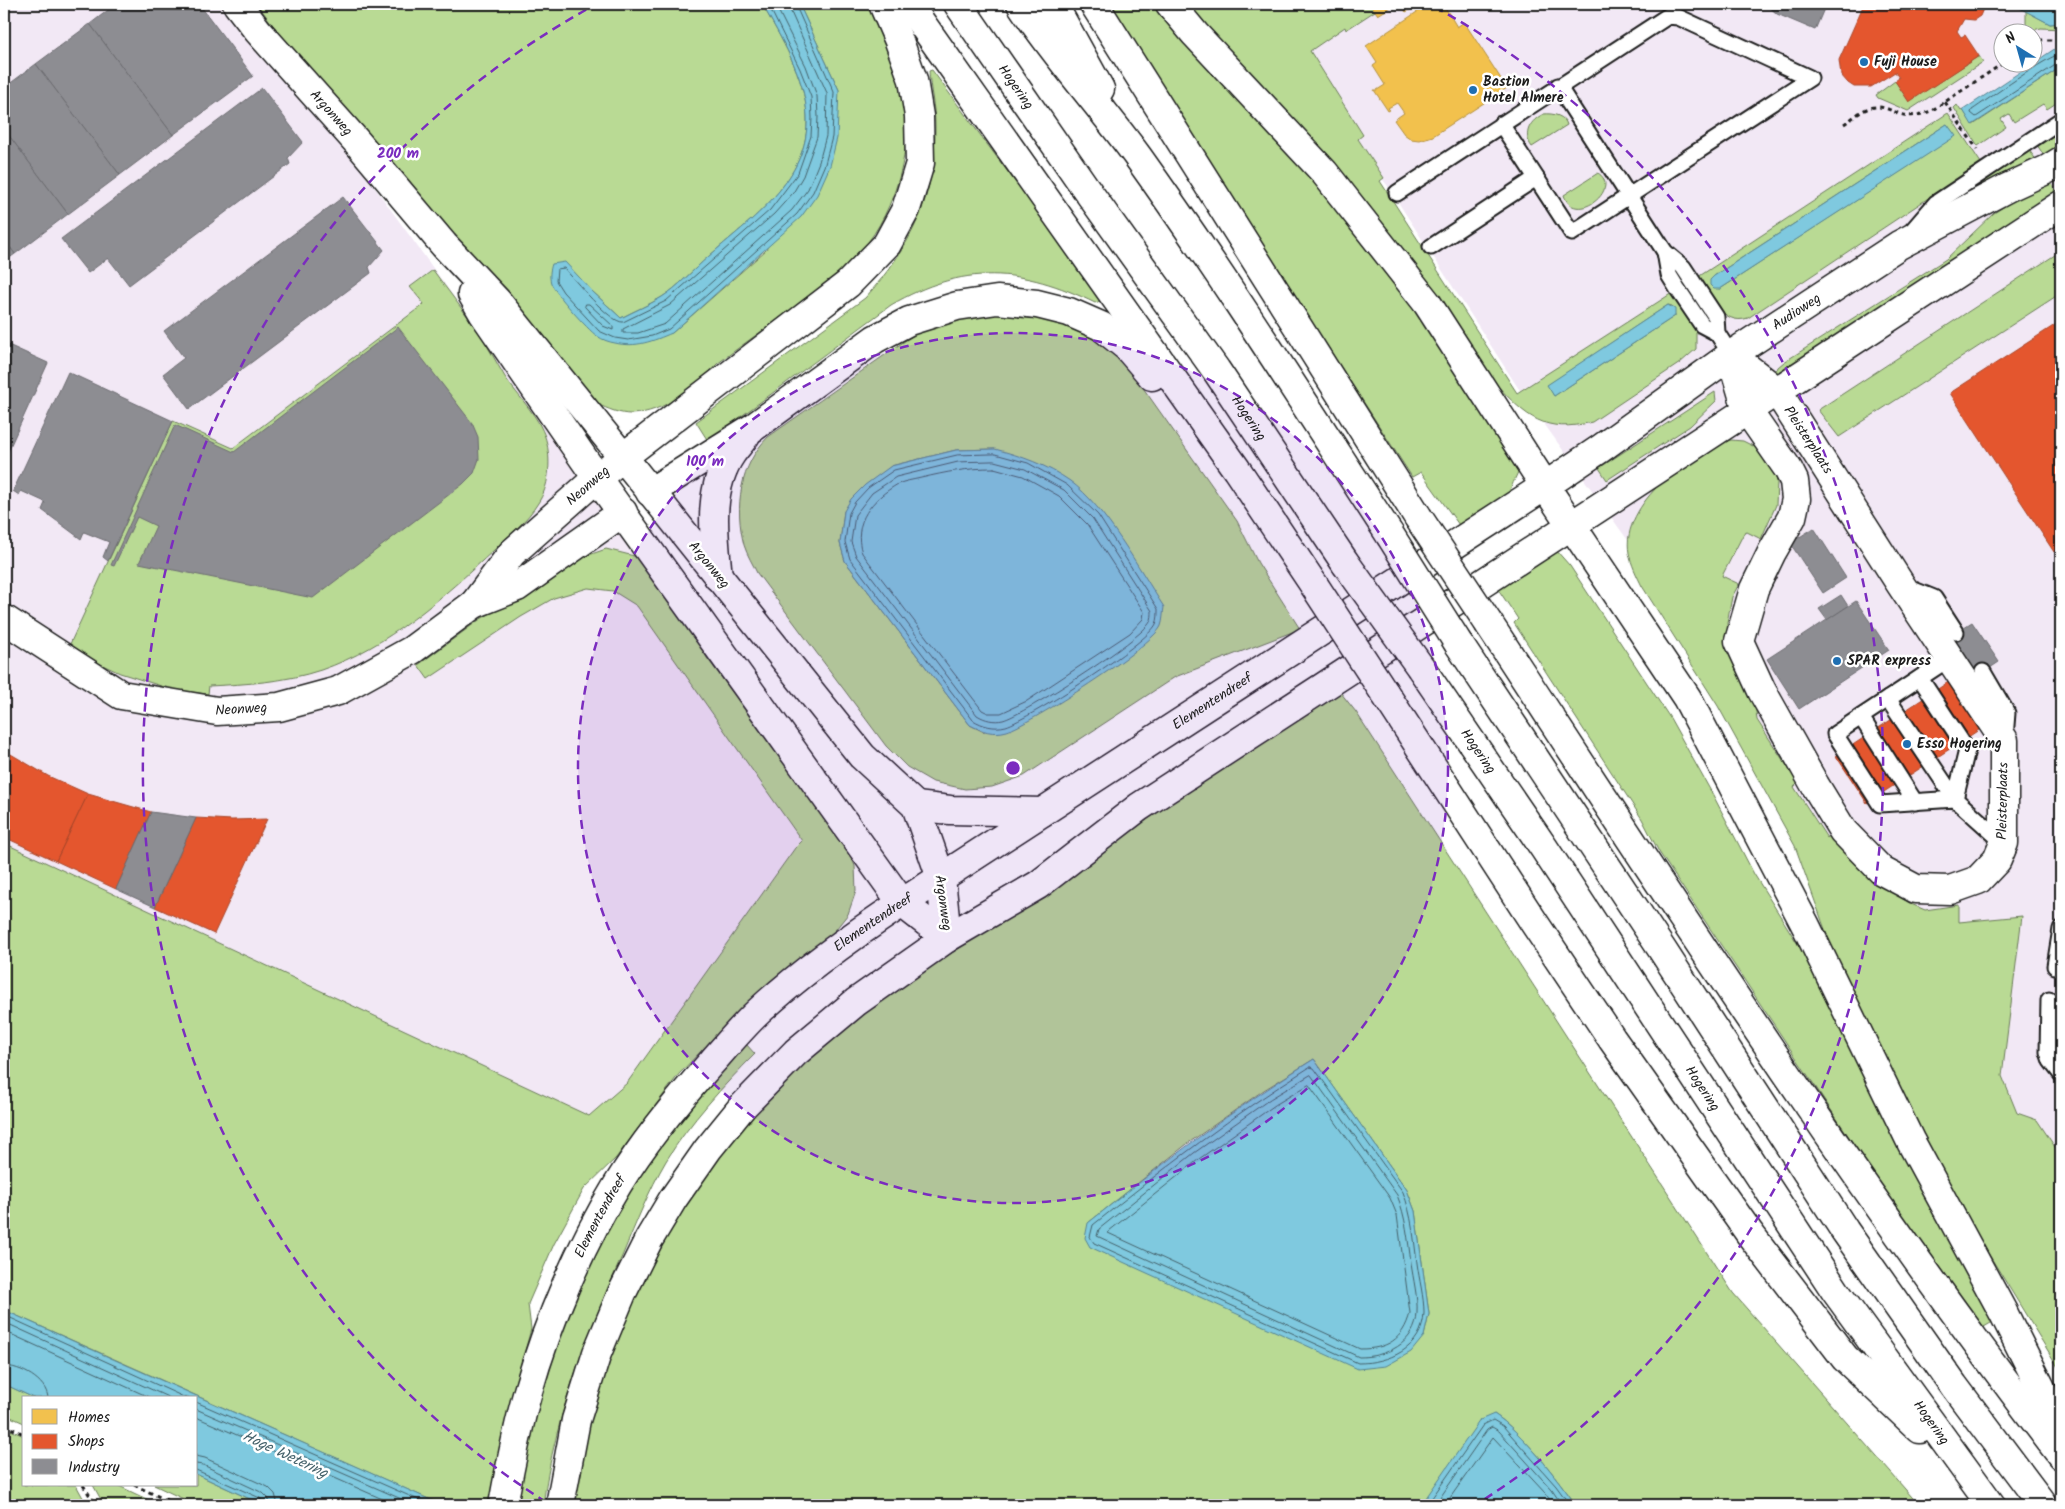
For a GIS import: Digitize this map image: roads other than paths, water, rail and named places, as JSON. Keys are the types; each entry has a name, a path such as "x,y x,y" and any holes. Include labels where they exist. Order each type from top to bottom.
{"main road":[{"name":"Argonweg","path":"237,4 258,32 357,142 444,245 497,301 862,756 916,806 941,878 947,938"},
{"name":"Neonweg","path":"474,604 512,553 598,478 848,284 887,244 906,209 920,164 919,116 913,80 883,4"},
{"path":"908,4 1237,470 1606,1031 1750,1234 1845,1358 1969,1477"},
{"name":"Hogering","path":"958,4 1089,193 1216,370 1346,564 1421,668 1544,848 1836,1292 1991,1505"},
{"path":"1021,4 1046,42 1137,156 1256,329 1390,535 1458,644 1661,948 1845,1231 1954,1386 2043,1505"},
{"path":"1053,4 1137,156"},
{"path":"1094,4 1418,517 1722,978 1925,1272 2061,1455"},
{"path":"1170,4 1195,34 1324,172 1427,303 1545,486 1686,698 1780,874 1911,1142 2003,1312 2061,1428"},
{"name":"Audioweg","path":"1545,486 1600,449 1724,344 1899,244 2061,161"},
{"path":"560,1505 576,1420 597,1353 622,1293 649,1239 673,1199 708,1149 744,1106 796,1052 856,1002 947,938 1038,885 1139,807 2061,205"},
{"name":"Argonweg","path":"444,245 483,313 598,478 902,903 947,938"},
{"path":"718,577 714,527 717,486 731,454 754,426 884,334 909,321 958,306 997,300 1037,304 1068,312 1101,326 1127,347 1237,470"},
{"name":"Pleisterplaats","path":"1724,344 1777,391 1901,585 1953,645 2004,740 2004,844 1997,860 1978,880 1950,890 1916,889 1882,871 1843,831 1814,785 1762,691 1739,641 1754,590 1772,552 1792,517 1796,499 1794,481 1788,469 1747,410 1724,344"},
{"name":"Neonweg","path":"4,619 121,695 216,711 279,707 338,691 412,650 474,604 517,587 650,492 754,426"},
{"name":"Elementendreef","path":"503,1505 528,1391 548,1327 574,1267 618,1184 650,1137 681,1096 757,1012 837,946 1545,486"},
{"path":"916,806 950,810 1042,812"}],"lane":[{"path":"1397,193 1558,86 1668,16 1678,17 1810,78 1572,233 1501,124"},
{"path":"1558,86 1665,252 1669,275 1702,325 1724,344"},
{"path":"1899,244 1936,203 2061,120"},
{"path":"1431,247 1536,178"},
{"path":"1953,645 1920,678 1835,734 1880,804 1955,799"},
{"path":"1983,672 2007,713 2004,740"},
{"path":"1920,678 1967,750 1955,799"},
{"path":"1888,699 1955,799 2004,844"},
{"path":"1861,717 1916,802"},
{"path":"2055,966 2061,928"},
{"path":"2049,1000 2048,1052 2061,1074"}],"water":[{"path":"762,4 799,4 839,90 837,138 830,166 817,195 801,217 672,333 651,341 630,345 602,339 580,319 554,288 550,278 552,264 565,262 621,318 668,293 759,213 788,179 799,160 805,139 807,116 802,86 791,58"},
{"path":"2012,4 2061,4 2061,23 2050,24"},
{"path":"2056,48 2061,49 2061,67 1972,125 1963,110 2020,72 2042,72 2042,57"},
{"path":"1947,124 1956,136 1720,289 1714,289 1710,285 1710,280 1714,276"},
{"path":"1668,305 1675,309 1675,316 1554,396 1547,385"},
{"path":"995,449 1043,466 1061,475 1083,492 1109,522 1164,607 1161,626 1137,650 1064,700 1020,725 997,733 983,731 970,725 845,561 840,543 844,511 851,499 865,485 891,466 956,450"},
{"path":"1314,1059 1407,1190 1415,1211 1429,1314 1424,1336 1411,1352 1386,1366 1358,1369 1090,1247 1085,1238 1088,1223 1143,1180 1226,1117"},
{"path":"4,1310 196,1396 30,1396 4,1384"},
{"name":"Hoge Wetering","path":"198,1397 442,1505 263,1505 198,1475"},
{"path":"1494,1414 1527,1444 1576,1505 1421,1505 1480,1420"}],"place":[{"name":"Fuji House","path":"1864,62"},
{"name":"Bastion Hotel Almere","path":"1473,90"},
{"name":"SPAR express","path":"1837,661"},
{"name":"Esso Hogering","path":"1907,744"}]}
